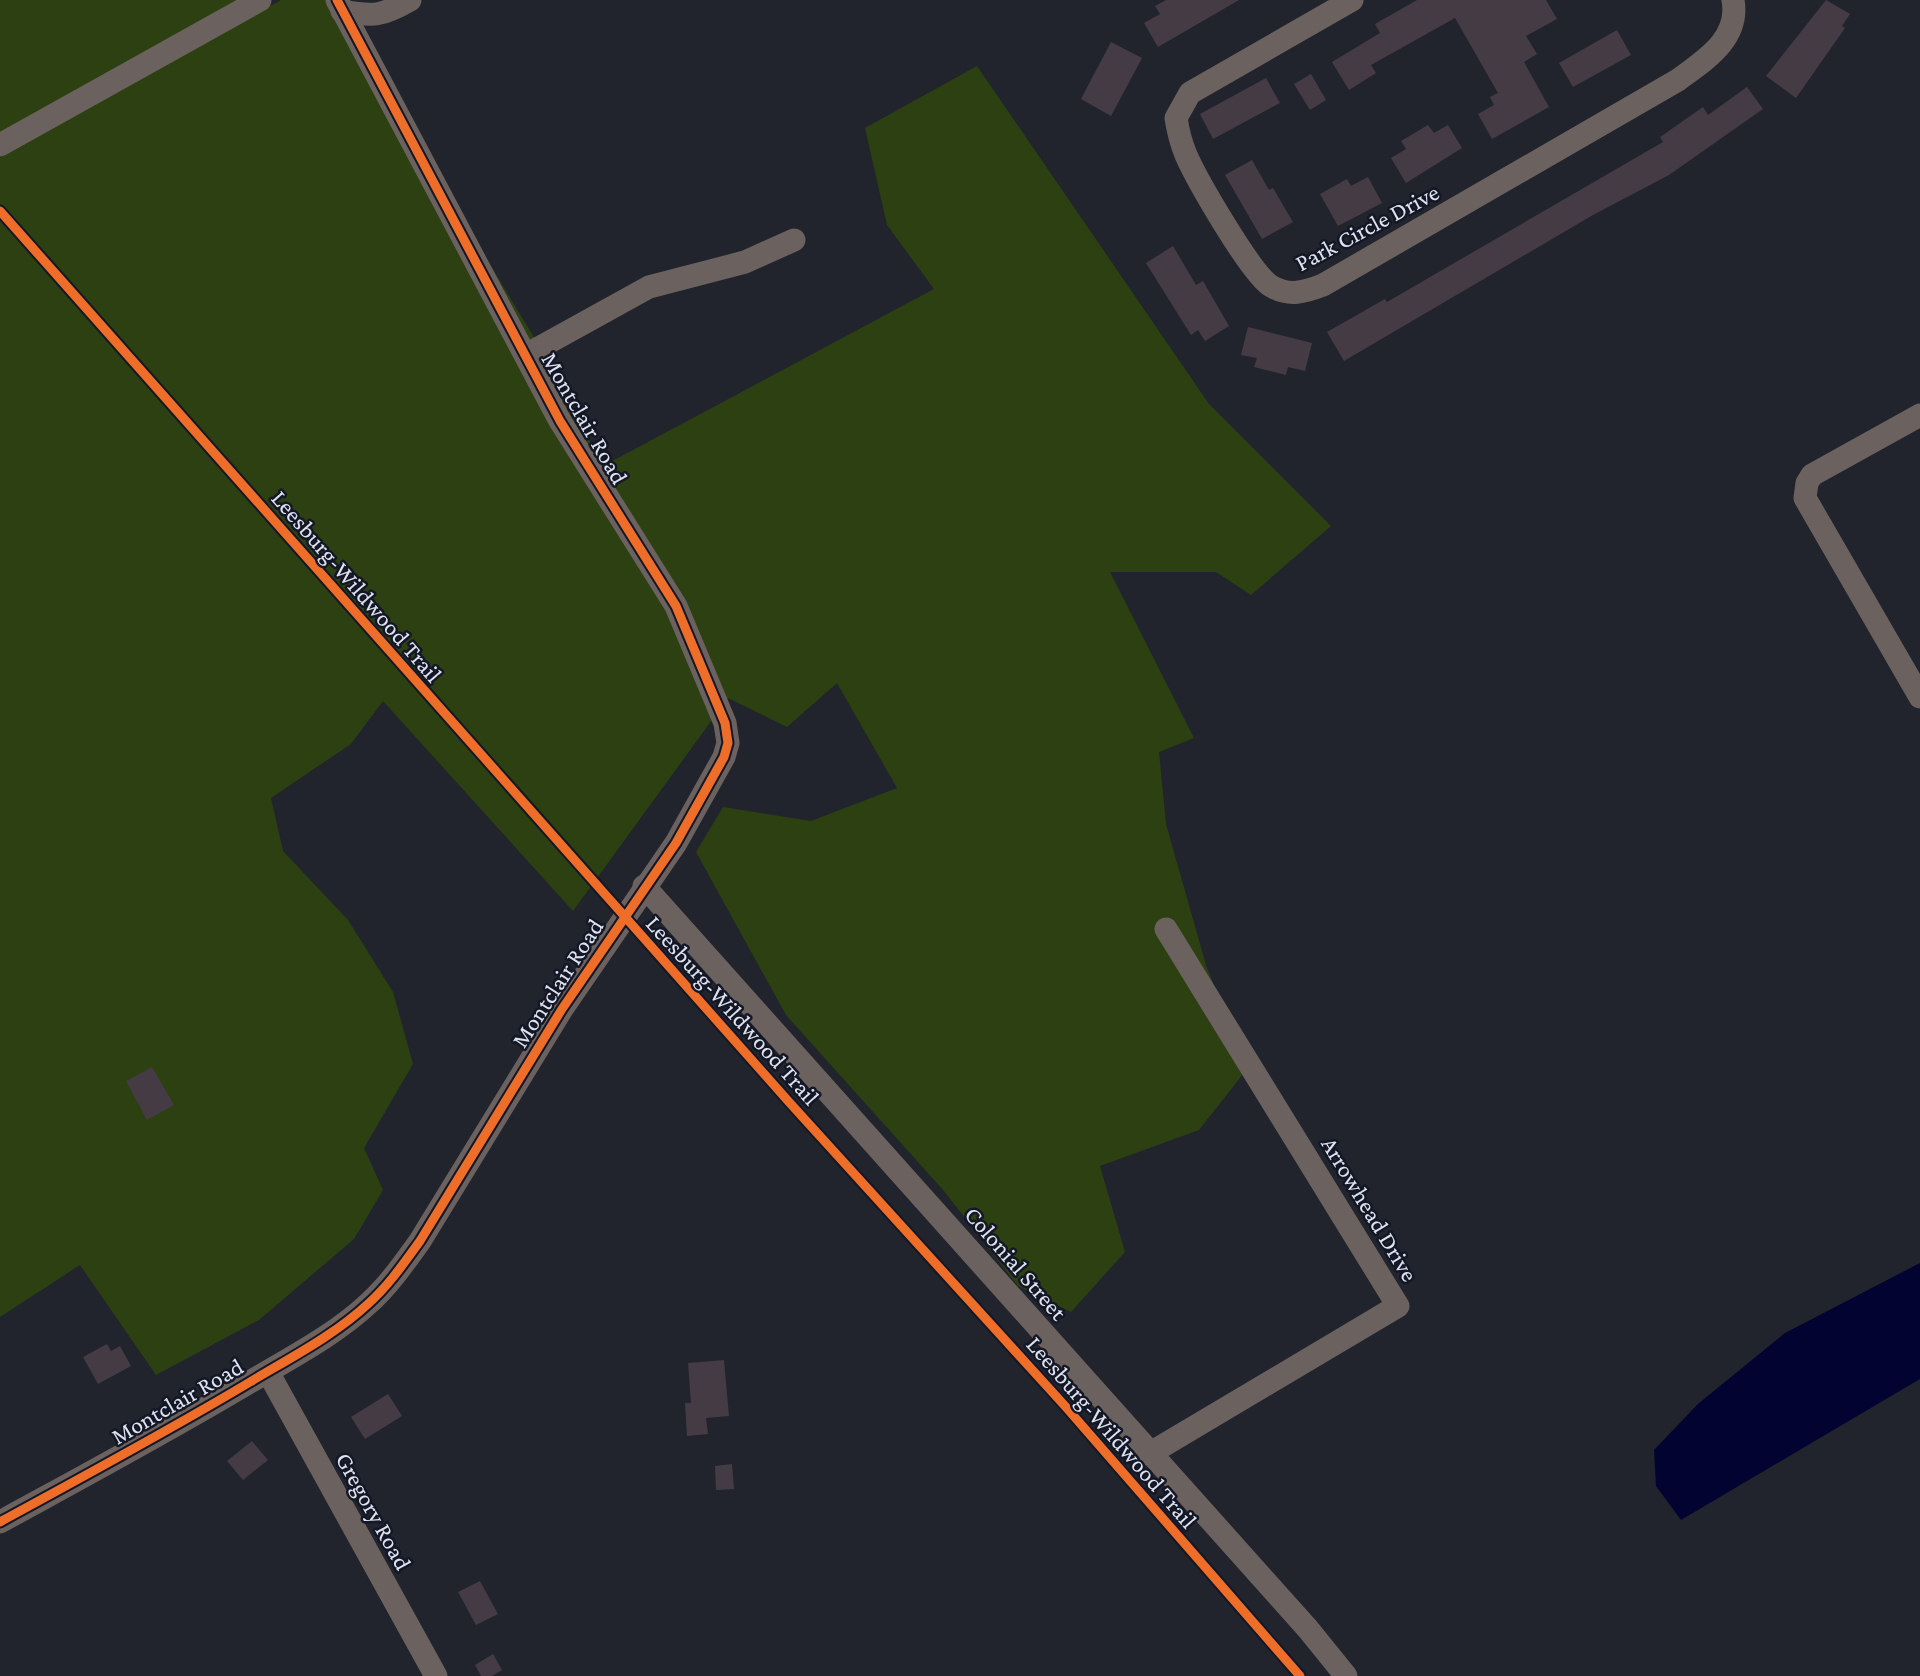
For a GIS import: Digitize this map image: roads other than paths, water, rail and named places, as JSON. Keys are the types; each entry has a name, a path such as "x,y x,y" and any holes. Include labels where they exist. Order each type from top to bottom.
{"street":[{"path":"0,145 260,0"},
{"path":"340,5 371,16 387,13 410,0"},
{"name":"Park Circle Drive","path":"1352,0 1190,93 1176,118 1186,156 1246,261 1265,282 1289,293 1300,293 1323,285 1678,80 1707,59 1725,39 1733,26 1733,0"},
{"name":"Montclair Road","path":"0,1521 178,1425 335,1330 369,1304 420,1241 562,1009 676,843 724,757 728,743 725,723 676,606 560,421 340,5"},
{"path":"526,355 649,287 745,262 794,240"},
{"path":"1920,415 1812,475 1807,483 1805,498 1811,512 1863,594 1920,697"},
{"name":"Colonial Street","path":"644,886 849,1112 1149,1454 1308,1629 1346,1676"},
{"name":"Arrowhead Drive","path":"1149,1454 1398,1306 1166,929"},
{"name":"Gregory Road","path":"268,1372 436,1676"}]}
